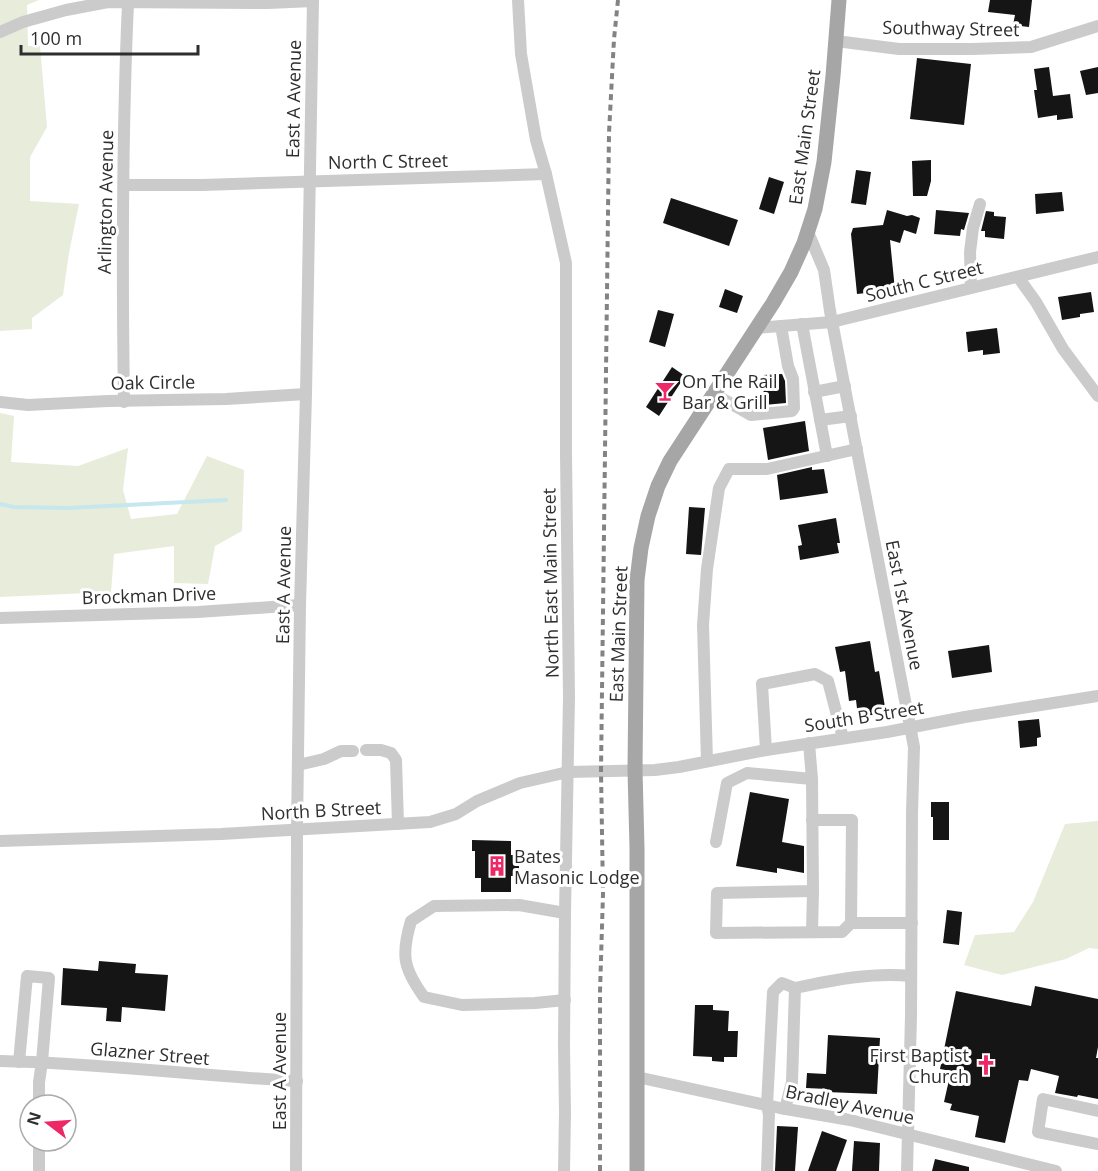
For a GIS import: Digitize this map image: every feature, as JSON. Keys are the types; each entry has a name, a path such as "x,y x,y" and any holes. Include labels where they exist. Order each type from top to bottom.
{"main road":[{"name":"East Main Street","path":"637,1171 635,770 637,580 641,548 658,486 670,461 791,272 808,232 824,162 839,0"}],"street":[{"path":"0,32 23,22 66,10 108,2 268,3 313,0"},
{"name":"East A Avenue","path":"296,1171 300,605 313,0"},
{"name":"North East Main Street","path":"518,0 521,54 536,141 566,262 569,697 564,1171"},
{"name":"Arlington Avenue","path":"124,402 122,253 124,82 128,3"},
{"name":"Southway Street","path":"836,41 899,49 1031,47 1098,26"},
{"name":"North C Street","path":"124,185 202,185 546,174"},
{"path":"971,288 970,252 973,228 980,204"},
{"name":"East 1st Avenue","path":"808,232 824,270 844,386 914,747 907,1171"},
{"name":"South C Street","path":"757,328 832,322 1098,257"},
{"path":"1018,277 1036,302 1063,349 1098,396"},
{"path":"802,324 827,456"},
{"path":"714,394 751,415 792,411 794,408 793,379 788,366 781,326"},
{"path":"814,392 844,386"},
{"name":"Oak Circle","path":"0,402 28,405 306,394"},
{"path":"820,420 851,416"},
{"path":"706,761 703,625 707,569 719,488 729,469 767,469 857,449"},
{"name":"Brockman Drive","path":"0,618 198,612 300,605"},
{"path":"766,750 762,684 815,674 828,681 843,738"},
{"name":"South B Street","path":"635,770 655,770 1098,696"},
{"path":"809,743 812,779 812,932"},
{"path":"366,750 391,753 396,760 398,824"},
{"path":"298,765 324,759 341,751 352,751"},
{"name":"North B Street","path":"0,841 297,830 430,822 456,814 477,801 520,783 568,772 635,770"},
{"path":"716,842 727,783 747,773 812,779"},
{"path":"812,820 852,820 851,923 842,932 716,933 717,893 813,891"},
{"path":"565,913 519,906 434,906 411,921 406,939 405,961 411,979 424,997 462,1005 535,1004 565,1000"},
{"path":"851,923 912,923"},
{"path":"767,1171 769,1115 767,1105 773,992 782,983 795,988 855,977 890,974 911,976"},
{"path":"19,1062 27,976 49,978 39,1093"},
{"path":"785,1109 792,1082 795,988"},
{"name":"Glazner Street","path":"0,1061 42,1062 297,1081"},
{"name":"Bradley Avenue","path":"636,1077 785,1109 850,1120 1033,1169 1056,1171"},
{"path":"1098,1111 1042,1099 1038,1132 1098,1144"},
{"path":"39,1153 39,1171"}],"green space":[{"path":"0,0 39,0 27,5 28,46 40,46 47,127 30,157 30,201 79,204 63,295 32,318 32,329 0,331"},
{"path":"0,413 14,416 11,462 78,466 128,448 123,490 131,519 177,514 207,456 244,470 242,531 215,546 208,584 174,583 174,546 114,554 111,592 0,597"},
{"path":"1098,821 1098,949 1089,948 1066,959 1002,975 964,965 975,935 1014,932 1033,902 1065,824"}],"building":[{"path":"990,0 1032,0 1029,27 1013,25 1015,15 988,12"},
{"path":"917,58 971,64 964,125 910,119"},
{"path":"1049,67 1053,96 1070,94 1073,118 1057,120 1057,115 1038,118 1034,69"},
{"path":"1098,67 1098,93 1086,95 1080,71"},
{"path":"931,160 931,181 927,196 913,196 912,161"},
{"path":"856,170 871,172 866,205 851,203"},
{"path":"769,177 784,182 774,214 759,209"},
{"path":"1062,192 1064,211 1036,214 1035,194"},
{"path":"671,198 738,220 729,246 663,223"},
{"path":"887,210 920,218 916,234 904,230 900,243 890,240 895,290 857,294 851,234 853,228 883,225"},
{"path":"936,210 969,213 960,236 934,234"},
{"path":"986,211 994,212 994,216 1006,217 1004,239 985,237 985,231 981,231"},
{"path":"725,289 743,296 737,313 719,307"},
{"path":"1091,292 1094,312 1062,320 1058,297"},
{"path":"658,310 674,314 665,347 649,342"},
{"path":"997,328 1000,353 983,355 983,350 968,352 966,332"},
{"name":"On The Rail Bar & Grill","path":"672,367 685,376 659,416 646,407"},
{"path":"782,374 785,381 786,403 764,405 763,375"},
{"path":"805,421 809,451 768,460 763,428"},
{"path":"812,467 812,470 824,469 828,493 780,500 777,475"},
{"path":"689,507 705,508 701,555 686,554"},
{"path":"836,518 840,543 837,543 839,553 800,560 798,546 802,545 798,525"},
{"path":"870,641 875,672 879,671 886,713 858,717 856,700 849,701 845,671 840,672 835,647"},
{"path":"989,645 992,672 952,678 948,651"},
{"path":"1039,719 1041,737 1037,738 1037,746 1020,748 1018,721"},
{"path":"750,792 789,799 782,842 804,846 804,873 777,868 777,873 736,866"},
{"path":"931,802 949,802 949,840 933,840"},
{"name":"Bates Masonic Lodge","path":"472,840 511,841 511,855 519,855 519,876 511,876 511,892 481,892 481,878 475,878 475,851 472,851"},
{"path":"947,910 962,912 959,945 943,943"},
{"path":"99,961 136,964 135,973 168,975 165,1011 122,1007 121,1022 106,1021 107,1008 61,1005 63,968 98,971"},
{"name":"First Baptist Church","path":"1035,986 1098,999 1096,1058 1098,1058 1098,1099 1055,1093 1059,1076 1031,1069 1028,1081 1019,1080 1005,1143 975,1137 979,1116 950,1110 952,1104 944,1102 951,1071 940,1069 956,991 1031,1006"},
{"path":"695,1005 713,1005 713,1010 729,1011 728,1031 738,1031 737,1057 724,1057 724,1062 712,1061 712,1057 693,1056"},
{"path":"828,1035 880,1038 877,1094 826,1092 827,1089 806,1088 807,1073 826,1074"},
{"path":"777,1126 798,1127 795,1171 775,1171"},
{"path":"822,1131 847,1140 836,1171 808,1171"},
{"path":"854,1141 880,1143 879,1171 852,1171"},
{"path":"935,1159 969,1167 969,1171 932,1171"}],"waterway":[{"path":"0,504 14,507 68,508 226,500"}],"railway":[{"path":"600,1171 600,992 603,894 601,771 609,133 618,0"}],"place":[{"name":"On The Rail Bar & Grill","path":"665,391"},
{"name":"Bates Masonic Lodge","path":"497,866"},
{"name":"First Baptist Church","path":"986,1065"}]}
